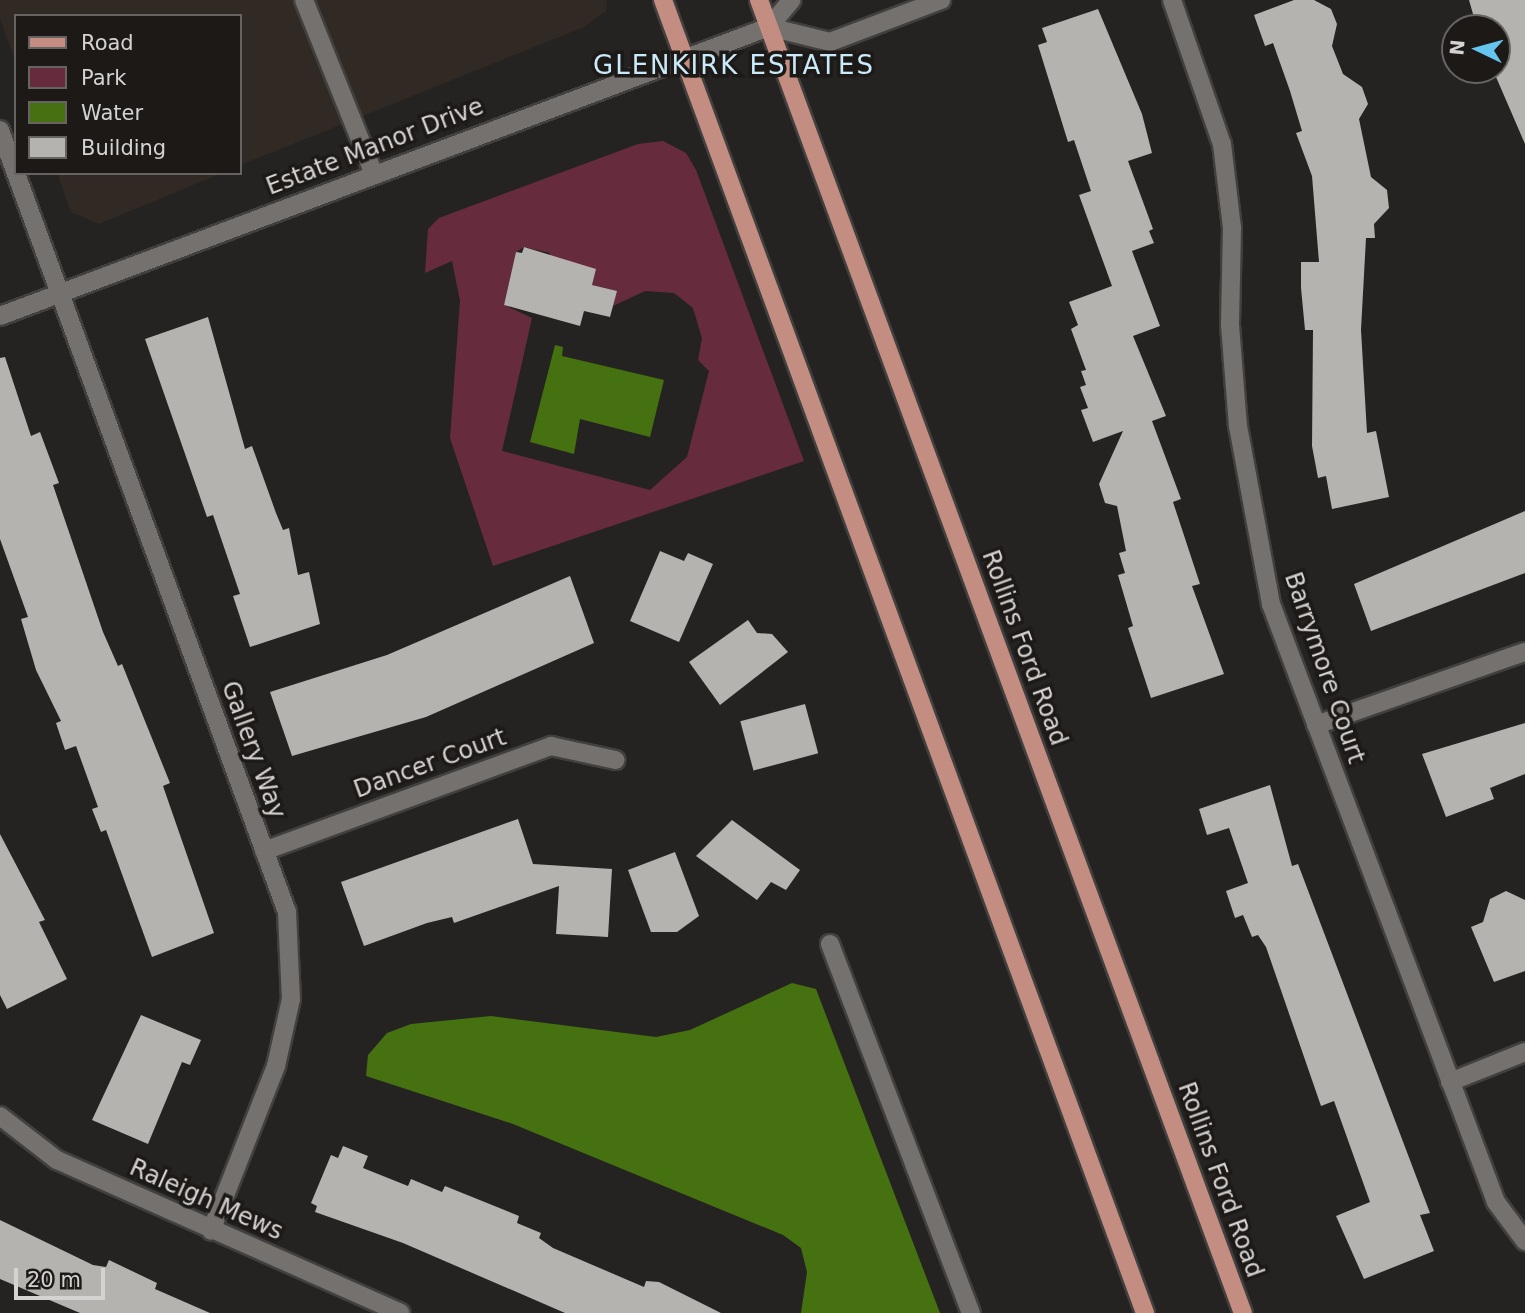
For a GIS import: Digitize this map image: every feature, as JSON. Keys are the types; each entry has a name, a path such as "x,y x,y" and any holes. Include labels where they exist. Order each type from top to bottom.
{"main road":[{"path":"663,0 1145,1313"},
{"name":"Rollins Ford Road","path":"759,0 1243,1313"}],"street":[{"path":"304,0 374,174"},
{"path":"792,0 769,27 830,42 941,0"},
{"name":"Barrymore Court","path":"1172,0 1222,144 1232,228 1230,325 1238,426 1270,604 1496,1202 1525,1241"},
{"name":"Estate Manor Drive","path":"0,316 769,27"},
{"name":"Gallery Way","path":"0,130 14,168"},
{"name":"Gallery Way","path":"17,175 287,912 291,999 276,1066 211,1231"},
{"path":"1316,725 1525,652"},
{"name":"Dancer Court","path":"264,851 551,746 615,760"},
{"path":"830,944 971,1313"},
{"path":"1450,1082 1525,1052"},
{"name":"Raleigh Mews","path":"0,1116 57,1160 211,1231 401,1313"}],"shaded area":[{"path":"0,0 607,0 606,11 584,27 242,164 242,14 14,14 14,57 0,19"},
{"path":"58,175 217,175 99,224 71,212"}],"green space":[{"path":"663,141 686,153 696,170 804,461 493,566 450,438 460,301 452,261 425,273 428,229 439,218 638,144","holes":["524,247 550,253 548,263 595,269 592,285 616,291 613,306 645,291 674,293 693,308 702,338 698,360 709,371 687,457 650,490 502,451 532,318 504,305 516,252"]}],"water":[{"path":"555,345 563,347 562,356 664,380 650,437 580,419 574,454 530,442"},
{"path":"792,983 816,989 940,1313 801,1313 807,1272 801,1248 783,1235 513,1124 366,1076 368,1055 387,1033 411,1024 491,1016 656,1037 690,1030"}],"building":[{"path":"1294,0 1314,0 1331,9 1337,24 1332,46 1343,74 1362,87 1368,104 1359,119 1371,177 1387,190 1389,208 1374,224 1375,238 1366,238 1361,330 1367,433 1376,431 1389,497 1332,509 1326,476 1318,478 1312,446 1313,330 1305,330 1301,288 1301,262 1319,262 1312,176 1296,133 1302,131 1273,43 1265,46 1254,15"},
{"path":"1469,0 1525,0 1525,144 1499,84 1511,84 1511,14 1473,14"},
{"path":"1098,9 1142,114 1152,153 1128,161 1153,229 1149,231 1154,243 1132,251 1160,326 1133,336 1166,416 1152,421 1181,499 1173,502 1200,584 1192,586 1224,674 1151,698 1128,628 1133,626 1118,575 1125,573 1119,553 1126,551 1117,506 1105,503 1099,484 1123,431 1093,442 1081,410 1088,408 1080,387 1086,385 1081,371 1086,370 1071,329 1078,325 1069,302 1112,286 1079,195 1091,191 1074,140 1068,142 1038,45 1047,42 1042,28"},
{"path":"524,247 596,269 592,285 617,291 610,317 584,311 580,326 504,305 516,252 522,253"},
{"path":"208,317 245,449 252,446 283,530 289,528 298,575 309,572 320,624 250,647 233,596 240,594 213,515 207,517 145,339"},
{"path":"5,357 31,436 40,432 59,483 53,485 103,632 118,666 122,664 170,783 163,786 214,933 152,957 106,830 101,832 92,809 98,807 76,746 65,750 56,723 61,721 36,670 21,619 28,617 0,539 0,358"},
{"path":"1525,511 1525,573 1371,631 1354,584"},
{"path":"660,551 684,561 688,553 713,564 679,642 630,621"},
{"path":"570,576 594,643 426,717 292,756 270,692 387,655"},
{"path":"748,620 757,633 772,634 788,652 720,705 689,662"},
{"path":"805,704 818,753 753,771 740,721"},
{"path":"1525,723 1525,774 1490,788 1494,799 1446,817 1422,754"},
{"path":"1270,785 1292,866 1298,864 1430,1213 1420,1215 1434,1251 1364,1279 1336,1216 1370,1202 1334,1101 1321,1106 1266,947 1258,935 1252,937 1243,915 1235,918 1226,891 1248,883 1229,828 1207,835 1199,809"},
{"path":"518,819 533,864 612,869 608,937 556,934 559,886 454,923 452,917 427,923 364,946 341,882"},
{"path":"732,820 800,870 786,890 771,882 757,900 696,856"},
{"path":"0,834 45,920 39,922 67,979 7,1009 0,995"},
{"path":"675,852 699,916 677,932 651,932 628,870"},
{"path":"1506,891 1525,900 1525,971 1494,982 1471,927 1483,922 1490,899"},
{"path":"141,1015 201,1040 190,1065 182,1062 148,1144 92,1120"},
{"path":"343,1146 368,1156 363,1168 408,1186 411,1179 442,1192 445,1186 519,1216 517,1223 541,1233 539,1238 553,1248 644,1287 646,1281 659,1282 721,1313 565,1313 403,1243 315,1212 317,1206 311,1203 331,1155 338,1158"},
{"path":"0,1220 93,1265 106,1267 109,1260 157,1283 155,1289 210,1313 80,1313 0,1279"}],"district":[{"name":"GLENKIRK ESTATES","path":"734,66"}]}
